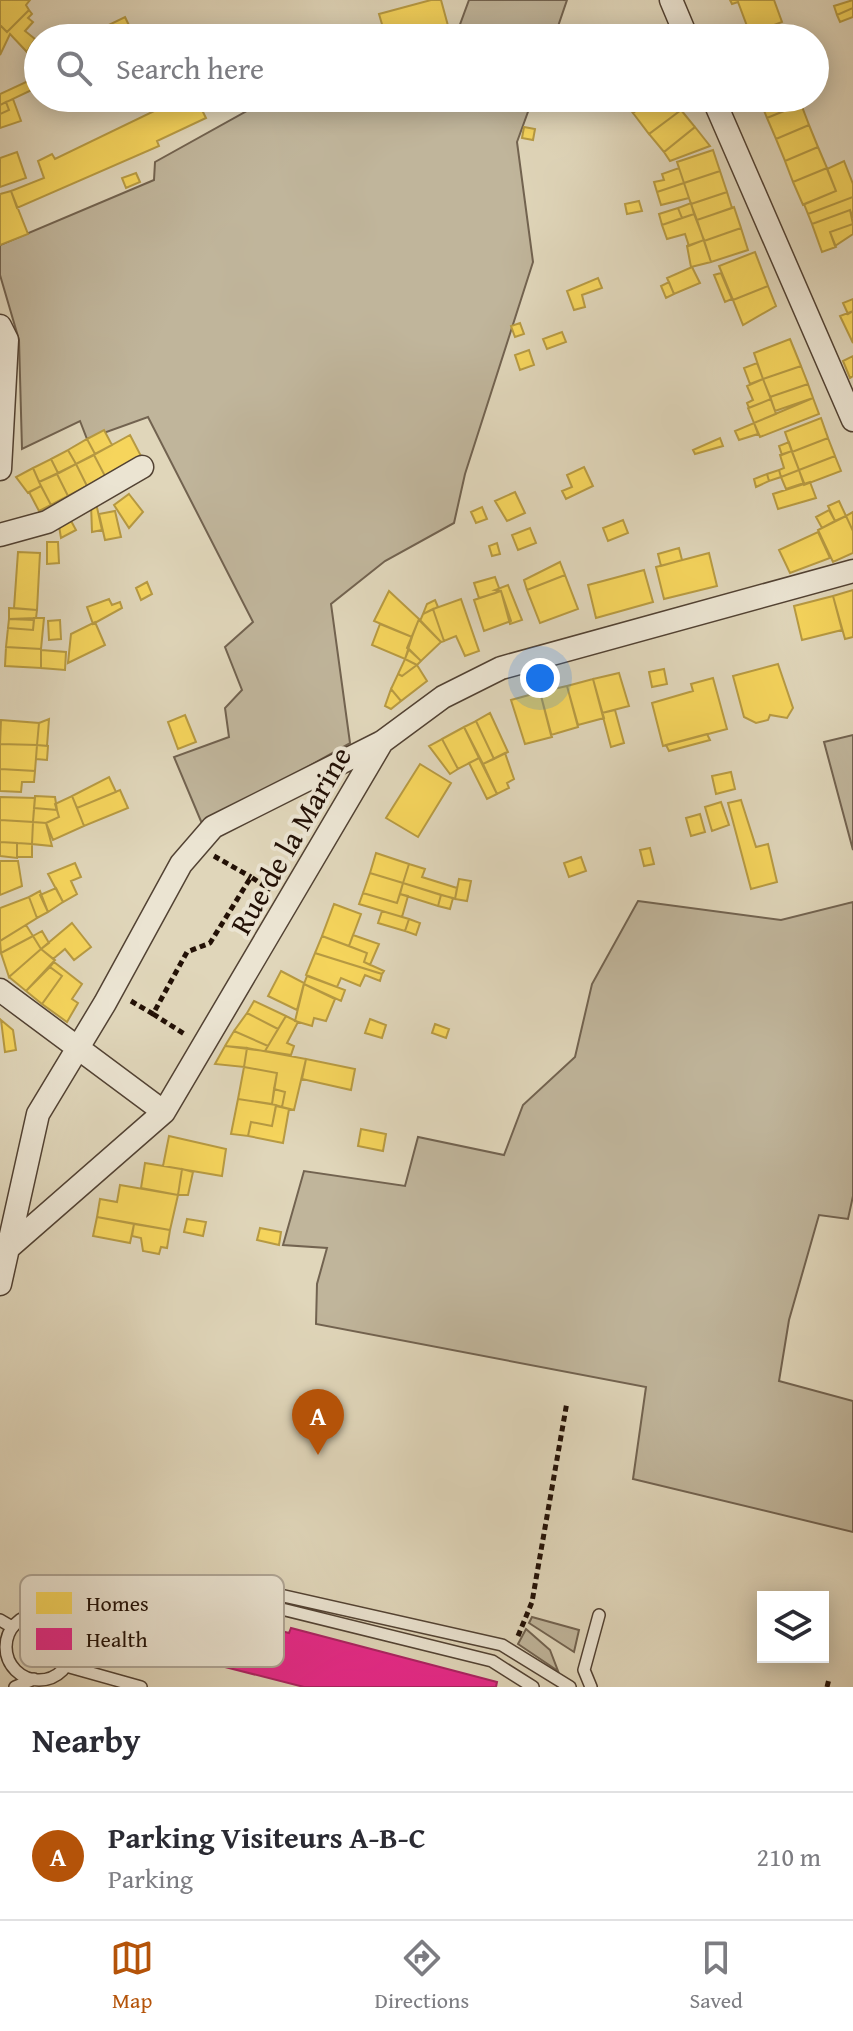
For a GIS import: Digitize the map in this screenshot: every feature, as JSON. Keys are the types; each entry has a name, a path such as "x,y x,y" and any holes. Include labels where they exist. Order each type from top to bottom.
{"street":[{"path":"671,0 681,24"},
{"path":"719,112 853,420"},
{"path":"0,326 7,340 0,469"},
{"path":"0,535 47,522 142,467"},
{"path":"382,742 443,697 501,668 853,571"},
{"name":"Rue de la Marine","path":"0,1284 3,1246 38,1114 105,1003 181,864 213,827 382,742"},
{"name":"Rue de la Marine","path":"3,1246 164,1112 382,742"},
{"path":"0,990 164,1112"}],"lane":[{"path":"284,1596 502,1645 570,1687"},
{"path":"284,1610 492,1661 533,1687"},
{"path":"591,1687 584,1670 599,1615"},
{"path":"0,1620 10,1631"},
{"path":"0,1648 10,1631 20,1624"},
{"path":"10,1631 7,1652 13,1667 34,1679"},
{"path":"15,1687 34,1679 52,1677 65,1667"},
{"path":"69,1667 118,1684 141,1687"}],"path":[{"path":"197,846 289,902"},
{"path":"153,1014 187,952 210,943 251,877"},
{"path":"105,1003 123,996 204,1046"},
{"path":"510,1650 525,1626 532,1602 567,1402"},
{"path":"827,1687 829,1679"}],"shaded area":[{"path":"469,0 567,0 559,24 460,24"},
{"path":"245,112 528,112 517,142 533,262 465,474 454,523 385,561 331,604 350,743 203,826 174,757 229,737 225,708 242,690 225,647 253,622 148,417 87,439 80,421 22,449 19,340 0,275 0,245 154,180 155,162"},
{"path":"853,735 853,850 824,742"},
{"path":"638,901 781,920 853,902 853,1196 848,1219 819,1215 789,1320 779,1381 853,1401 853,1532 633,1479 646,1387 316,1324 317,1284 327,1248 283,1245 304,1171 405,1186 418,1137 504,1155 523,1105 575,1057 592,984"},
{"path":"532,1617 579,1630 574,1652 529,1623"},
{"path":"526,1629 550,1650 558,1671 518,1644"}],"building: Homes":[{"path":"0,0 30,0 26,5 29,10 7,32 0,25"},
{"path":"441,0 448,24 382,24 379,14"},
{"path":"730,0 774,0 782,22 746,24 738,2 732,4"},
{"path":"853,0 853,8 837,15 834,6"},
{"path":"853,8 853,17 840,22 837,15"},
{"path":"29,10 32,14 28,18 33,22 24,24 24,49 10,34 0,55 0,25 7,32"},
{"path":"125,17 128,24 111,24"},
{"path":"24,83 24,94 0,105 0,94"},
{"path":"13,99 21,121 0,128 0,114 9,110 6,102"},
{"path":"6,102 9,110 0,114 0,105"},
{"path":"152,112 203,112 206,118 157,141 159,146 17,208 11,191 44,178 38,161 52,154 55,159"},
{"path":"634,112 678,112 649,134"},
{"path":"678,112 683,112 695,127 664,152 649,134"},
{"path":"765,112 782,112 767,118"},
{"path":"782,112 804,112 809,125 776,139 767,118"},
{"path":"809,125 818,147 785,161 776,139"},
{"path":"524,127 535,129 533,140 522,138"},
{"path":"695,127 710,146 670,161 664,152"},
{"path":"818,147 827,168 793,182 785,161"},
{"path":"713,150 720,171 684,183 677,162"},
{"path":"17,152 26,178 0,187 0,158"},
{"path":"844,161 853,184 853,197 808,214 804,204 836,191 827,169"},
{"path":"679,168 684,183 657,192 654,182 664,180 662,174"},
{"path":"827,168 836,191 803,205 793,182"},
{"path":"720,171 727,192 691,204 684,183"},
{"path":"136,173 140,182 126,188 122,178"},
{"path":"684,183 689,198 661,205 657,192"},
{"path":"11,191 28,234 0,245 0,194"},
{"path":"727,192 732,208 697,220 691,204"},
{"path":"853,197 853,218 850,210 812,224 808,214"},
{"path":"639,201 642,211 627,214 625,204"},
{"path":"691,203 694,214 682,218 678,208"},
{"path":"734,207 741,228 704,241 697,220"},
{"path":"678,208 682,218 662,225 659,214"},
{"path":"850,210 853,224 830,232 836,247 822,252 812,224"},
{"path":"694,214 704,240 689,246 685,234 667,239 662,225"},
{"path":"853,224 853,234 835,246 830,232"},
{"path":"741,228 748,250 711,262 704,241"},
{"path":"704,240 711,262 691,267 687,246"},
{"path":"755,252 768,286 733,300 719,266"},
{"path":"692,267 700,283 674,294 667,278"},
{"path":"721,273 732,299 725,302 714,275"},
{"path":"598,278 602,288 582,295 585,307 574,310 567,291"},
{"path":"669,282 674,294 666,298 661,286"},
{"path":"768,286 776,306 743,325 733,300"},
{"path":"853,299 853,311 848,314 843,303"},
{"path":"853,311 853,343 840,316"},
{"path":"520,323 524,334 515,337 511,326"},
{"path":"562,332 566,342 547,349 543,339"},
{"path":"790,339 801,366 763,379 754,353"},
{"path":"529,350 534,365 520,370 515,355"},
{"path":"853,356 853,376 850,378 843,361"},
{"path":"757,363 763,379 750,384 744,368"},
{"path":"801,366 808,384 770,397 763,379"},
{"path":"763,379 771,399 749,408 747,403 753,400 747,386"},
{"path":"808,384 813,398 775,411 770,397"},
{"path":"813,398 819,414 760,437 754,423"},
{"path":"771,399 776,414 754,423 748,408"},
{"path":"821,418 828,438 792,452 785,432"},
{"path":"754,423 758,434 739,440 735,431"},
{"path":"104,430 112,445 95,454 87,439"},
{"path":"130,435 141,456 105,476 94,455"},
{"path":"720,438 723,446 695,454 693,450"},
{"path":"828,438 835,456 799,470 792,452"},
{"path":"87,439 95,454 76,464 68,450"},
{"path":"789,442 792,451 782,455 779,446"},
{"path":"68,450 76,464 58,473 51,459"},
{"path":"792,451 799,470 781,477 779,470 784,468 780,455"},
{"path":"94,455 105,476 87,486 76,464"},
{"path":"835,456 841,471 804,485 799,470"},
{"path":"51,459 58,473 39,482 33,468"},
{"path":"76,464 87,486 68,496 57,474"},
{"path":"584,467 593,486 566,499 562,491 572,487 567,475"},
{"path":"33,468 41,486 28,493 16,477"},
{"path":"779,470 781,477 769,481 767,474"},
{"path":"799,470 804,483 786,489 781,477"},
{"path":"57,474 68,496 51,505 39,482"},
{"path":"767,474 769,481 756,487 754,479"},
{"path":"810,482 816,498 778,509 773,494"},
{"path":"41,486 51,505 39,511 29,492"},
{"path":"515,492 525,513 507,521 495,501"},
{"path":"129,494 143,512 129,528 114,505"},
{"path":"839,501 846,516 835,521 828,506"},
{"path":"96,503 102,530 92,532 91,504"},
{"path":"482,507 487,519 476,523 471,512"},
{"path":"829,510 835,521 822,528 816,517"},
{"path":"115,511 121,537 105,540 99,514"},
{"path":"853,512 853,531 846,516"},
{"path":"846,516 853,531 853,553 833,562 818,530"},
{"path":"70,519 76,530 61,538 59,526"},
{"path":"623,520 628,533 608,541 603,528"},
{"path":"530,528 536,543 518,550 512,535"},
{"path":"818,532 830,558 790,573 779,550"},
{"path":"47,542 58,542 59,563 47,564"},
{"path":"497,543 500,554 492,556 489,546"},
{"path":"679,548 682,560 661,566 658,554"},
{"path":"18,552 40,553 37,610 14,608"},
{"path":"709,553 717,586 664,599 656,567"},
{"path":"560,562 565,575 527,590 524,580"},
{"path":"644,570 653,602 596,618 588,585"},
{"path":"565,575 578,609 540,623 527,590"},
{"path":"495,577 499,588 496,593 479,598 474,583"},
{"path":"147,582 152,594 141,600 136,588"},
{"path":"508,585 522,620 510,624 501,591 495,590"},
{"path":"853,590 853,637 845,639 833,596"},
{"path":"389,591 419,619 412,637 374,621"},
{"path":"501,591 511,621 484,631 474,600"},
{"path":"833,596 842,630 802,640 794,606"},
{"path":"109,599 112,605 120,602 122,608 93,624 87,607"},
{"path":"461,599 479,651 465,656 456,636 444,641 433,609"},
{"path":"435,600 438,607 423,614 427,604"},
{"path":"9,608 37,610 36,618 9,619"},
{"path":"433,609 444,641 441,642 420,621 423,614"},
{"path":"34,618 44,618 41,649 6,647 8,628 33,630"},
{"path":"9,619 34,620 33,630 8,628"},
{"path":"419,619 441,642 421,661 407,648"},
{"path":"60,620 61,639 49,640 48,621"},
{"path":"95,622 105,645 68,663 71,634"},
{"path":"380,624 412,637 405,659 372,645"},
{"path":"6,647 41,649 41,668 5,666"},
{"path":"409,649 421,661 417,665 405,659"},
{"path":"41,650 66,652 65,670 41,668"},
{"path":"405,659 417,665 402,676 398,674"},
{"path":"778,664 793,708 787,718 770,715 768,720 756,723 744,717 733,676"},
{"path":"417,665 427,681 401,701 391,689 398,674 402,676"},
{"path":"664,669 667,684 652,687 649,672"},
{"path":"619,673 629,706 602,713 593,679"},
{"path":"713,678 727,729 663,746 652,703 693,691 691,684"},
{"path":"593,679 604,718 578,725 567,686"},
{"path":"567,686 578,727 551,735 540,692"},
{"path":"391,689 401,701 391,709 385,706"},
{"path":"540,692 552,737 525,744 511,700"},
{"path":"615,710 624,743 611,747 602,713"},
{"path":"490,713 508,752 494,759 476,721"},
{"path":"185,715 196,742 178,749 168,722"},
{"path":"49,719 47,746 37,745 39,723"},
{"path":"1,720 39,723 37,745 0,744"},
{"path":"476,721 494,759 483,764 464,727"},
{"path":"464,727 479,758 458,769 442,739"},
{"path":"707,734 710,740 669,751 666,745"},
{"path":"442,739 458,769 450,774 429,746"},
{"path":"0,744 37,745 35,771 0,769"},
{"path":"37,745 48,746 47,760 36,759"},
{"path":"505,753 514,779 507,783 509,788 497,794 483,764"},
{"path":"479,758 497,794 487,799 469,763"},
{"path":"420,764 451,783 418,837 386,818"},
{"path":"0,769 35,771 34,782 22,782 21,792 0,791"},
{"path":"731,772 735,789 716,794 712,776"},
{"path":"109,777 116,792 77,808 72,796"},
{"path":"120,790 128,808 84,826 77,808"},
{"path":"35,796 55,797 57,810 34,808"},
{"path":"72,796 84,826 53,840 46,823 59,817 55,804"},
{"path":"0,797 35,798 33,822 0,820"},
{"path":"741,800 756,847 768,844 777,882 751,889 728,803"},
{"path":"721,802 729,825 712,831 705,807"},
{"path":"34,808 57,810 59,817 46,823 33,822"},
{"path":"700,814 705,832 691,836 686,818"},
{"path":"0,820 33,822 32,844 0,842"},
{"path":"33,822 46,823 52,846 32,844"},
{"path":"0,842 17,843 17,858 0,856"},
{"path":"17,843 32,844 32,857 17,857"},
{"path":"650,848 654,864 644,866 640,850"},
{"path":"376,853 409,864 403,883 370,873"},
{"path":"581,857 586,871 569,877 564,863"},
{"path":"0,861 18,861 22,886 0,895"},
{"path":"75,863 81,877 71,881 77,894 63,902 48,874"},
{"path":"409,864 425,869 422,877 457,888 455,899 403,883"},
{"path":"370,873 403,883 397,903 363,893"},
{"path":"459,879 471,881 467,901 455,899"},
{"path":"403,883 441,895 438,906 400,894"},
{"path":"56,888 63,902 48,912 40,895"},
{"path":"40,891 48,912 37,918 29,897"},
{"path":"363,893 397,903 400,894 408,896 402,917 359,904"},
{"path":"441,895 453,898 450,909 438,906"},
{"path":"29,897 37,918 0,941 0,908"},
{"path":"334,904 361,914 349,946 322,936"},
{"path":"382,911 409,919 405,931 378,923"},
{"path":"409,919 420,923 416,935 405,931"},
{"path":"72,923 91,947 74,960 65,949 53,959 41,949"},
{"path":"26,925 33,936 1,953 0,941"},
{"path":"42,931 49,943 41,949 33,936"},
{"path":"353,935 379,944 370,965 364,962 367,953 349,946"},
{"path":"33,936 41,949 9,977 1,953"},
{"path":"322,936 367,953 364,962 384,971 382,974 315,953"},
{"path":"41,949 55,960 26,991 9,977"},
{"path":"315,953 382,974 380,981 365,975 360,986 341,978 337,987 306,975"},
{"path":"54,962 82,984 72,999 78,1003 67,1022 42,1004 62,976 50,967"},
{"path":"50,967 62,976 42,1004 26,991"},
{"path":"281,971 304,983 297,1010 268,996"},
{"path":"307,976 345,990 341,1001 304,984"},
{"path":"304,984 335,999 326,1021 314,1018 312,1026 295,1021"},
{"path":"254,1001 286,1016 278,1029 247,1013"},
{"path":"247,1013 278,1029 268,1046 234,1031"},
{"path":"286,1016 298,1022 287,1043 294,1046 291,1055 265,1051"},
{"path":"370,1019 386,1025 382,1038 365,1033"},
{"path":"1,1020 13,1030 16,1050 5,1052"},
{"path":"435,1024 449,1029 446,1038 432,1033"},
{"path":"234,1031 268,1046 265,1051 225,1046"},
{"path":"225,1046 247,1048 244,1067 215,1064"},
{"path":"247,1048 306,1059 294,1110 282,1107 285,1092 274,1089 277,1073 244,1067"},
{"path":"306,1059 355,1069 351,1090 302,1079"},
{"path":"244,1067 277,1073 272,1104 238,1099"},
{"path":"274,1089 285,1092 282,1107 272,1104"},
{"path":"238,1099 276,1105 272,1126 251,1122 248,1136 231,1134"},
{"path":"276,1106 289,1109 283,1143 248,1136 251,1122 272,1126"},
{"path":"361,1129 386,1134 383,1151 358,1146"},
{"path":"169,1136 226,1149 222,1176 163,1166"},
{"path":"145,1163 182,1169 178,1195 141,1188"},
{"path":"182,1169 193,1172 188,1195 178,1195"},
{"path":"120,1185 178,1195 170,1230 97,1217 100,1199 117,1202"},
{"path":"97,1217 134,1224 130,1243 93,1236"},
{"path":"187,1219 206,1222 203,1236 184,1232"},
{"path":"134,1224 170,1230 167,1248 161,1247 159,1254 143,1251 141,1238 132,1236"},
{"path":"260,1228 281,1232 279,1245 257,1240"}],"building: Health":[{"path":"291,1628 497,1682 496,1687 304,1687 225,1667 284,1667 284,1632 289,1633"}],"place":[{"name":"Parking Visiteurs A-B-C","path":"318,1455"}]}
